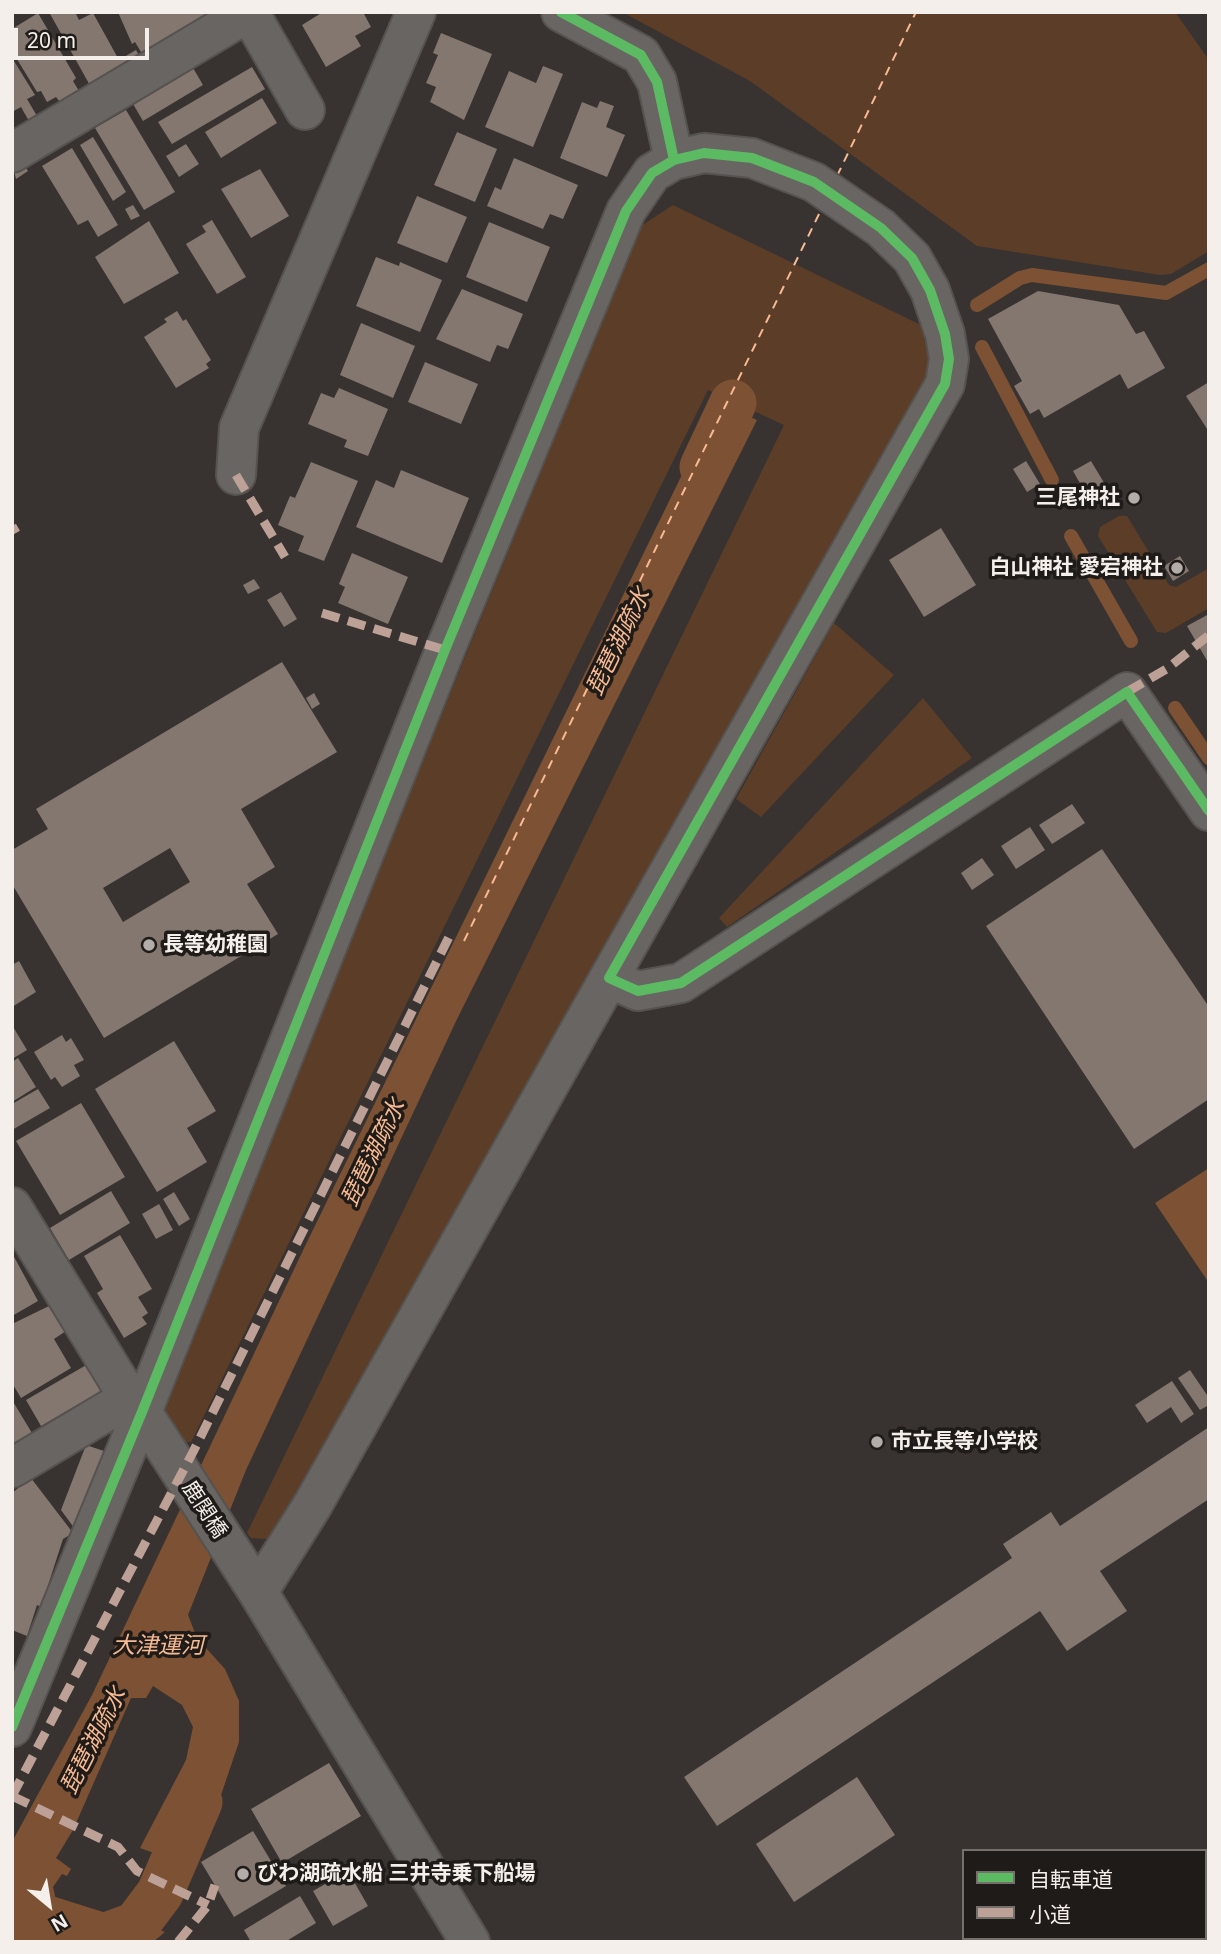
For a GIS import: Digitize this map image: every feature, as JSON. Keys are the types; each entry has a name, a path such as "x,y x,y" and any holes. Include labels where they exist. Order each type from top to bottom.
{"street":[{"path":"12,153 249,12 305,110"},
{"path":"236,475 239,428 416,12"},
{"path":"561,12 641,55 657,82 674,160"},
{"path":"12,1727 142,1416 445,650 626,211 652,173 674,160 704,153 752,158 814,182 881,228 912,258 930,290 945,334 949,359 945,384 318,1494 255,1586"},
{"path":"609,978 638,991 681,983 1127,692 1209,811"},
{"name":"鹿関橋","path":"12,1208 142,1416 255,1586 470,1942"},
{"path":"12,1468 142,1416"}],"shaded area":[{"path":"622,12 1175,12 1209,60 1209,251 1171,274 1160,275 977,246 750,81"},
{"path":"673,205 925,327 934,375 276,1529 266,1539 251,1538 247,1533 784,425 708,390 191,1442 181,1442 161,1403 641,226"},
{"path":"1119,516 1127,516 1169,585 1176,587 1209,568 1209,608 1166,633 1157,632 1098,536 1100,527"},
{"path":"834,623 894,675 761,817 736,799"},
{"path":"923,698 972,758 727,927 719,918"}],"water":[{"name":"大津運河","path":"717,403 757,420 458,1017 246,1470 188,1615 197,1638 225,1669 239,1701 239,1742 220,1798 187,1865 140,1848 186,1760 193,1727 182,1705 153,1686 146,1698 131,1698 73,1830 56,1858 71,1869 67,1876 62,1874 53,1887 57,1904 89,1919 101,1920 118,1912 165,1932 153,1942 12,1942 12,1842 92,1695 307,1242"},
{"path":"1209,1168 1209,1283 1155,1203"}],"building":[{"path":"49,12 75,12 79,20 93,13 119,60 136,50 142,61 92,89"},
{"path":"118,12 220,12 147,62 135,42 132,44"},
{"path":"323,12 363,12 371,27 355,36 361,46 326,67 302,25"},
{"path":"38,13 76,78 73,81 82,96 55,110 53,106 60,102 56,97 47,102 41,91 37,92 12,51 18,45 12,29"},
{"path":"441,33 492,54 464,120 430,102 436,87 426,83 438,55 433,53"},
{"path":"14,61 35,95 27,99 37,116 29,121 21,107 12,112"},
{"path":"189,61 203,85 143,121 129,97"},
{"path":"543,66 563,74 533,147 485,127 509,71 536,83"},
{"path":"252,67 265,89 172,144 158,122"},
{"path":"262,98 277,123 221,158 205,132"},
{"path":"600,101 614,106 606,127 625,135 607,177 560,158 582,102 597,108"},
{"path":"126,110 175,192 144,210 95,128"},
{"path":"457,132 497,149 475,202 434,185"},
{"path":"93,137 126,192 113,201 80,145"},
{"path":"186,144 199,164 179,177 166,156"},
{"path":"72,148 118,225 98,237 88,220 78,225 42,166"},
{"path":"20,158 28,171 16,179 12,162"},
{"path":"514,158 578,185 563,219 550,214 543,229 487,206 495,187 501,190"},
{"path":"260,169 289,216 251,238 221,189"},
{"path":"417,196 467,217 447,263 397,243"},
{"path":"133,205 140,216 131,220 125,209"},
{"path":"212,220 246,277 217,294 186,244 206,232 202,226"},
{"path":"149,221 179,273 124,304 95,257"},
{"path":"489,222 550,247 527,302 466,277"},
{"path":"376,257 399,266 400,262 442,280 420,332 356,306"},
{"path":"462,289 523,314 508,349 497,345 490,362 436,339"},
{"path":"1038,291 1119,305 1136,334 1144,331 1165,368 1128,389 1120,374 1044,418 1039,409 1030,414 1014,386 1022,381 988,319"},
{"path":"177,311 183,321 186,319 211,360 206,364 209,368 176,388 144,337 167,322 164,319"},
{"path":"361,323 415,346 393,398 340,375"},
{"path":"425,362 478,384 461,424 408,402"},
{"path":"1209,382 1209,432 1186,396"},
{"path":"339,388 388,409 368,456 344,447 347,440 308,424 321,393 334,398"},
{"path":"1026,461 1040,484 1027,492 1013,469"},
{"path":"1091,461 1109,491 1090,501 1073,471"},
{"path":"311,462 358,481 324,561 298,551 304,536 278,525 290,496 295,498"},
{"path":"401,470 469,498 442,563 356,527 376,480 394,488"},
{"path":"941,528 976,585 924,617 889,560"},
{"path":"352,553 408,577 388,624 338,603 345,587 339,584"},
{"name":"白山神社 愛宕神社","path":"1180,556 1189,571 1173,581 1164,566"},
{"path":"254,579 260,588 248,594 243,585"},
{"path":"281,592 297,619 284,627 267,600"},
{"path":"1209,614 1209,664 1187,626"},
{"path":"282,662 337,752 241,809 275,867 247,884 278,934 104,1038 12,884 12,850 48,829 36,809","holes":["170,848 190,882 123,922 103,888"]},
{"path":"314,693 320,704 312,709 306,698"},
{"path":"1072,804 1085,823 1052,844 1039,825"},
{"path":"1030,827 1045,850 1016,869 1001,846"},
{"path":"1102,849 1209,1007 1209,1099 1134,1149 986,926"},
{"path":"982,858 994,875 972,890 961,873"},
{"path":"19,961 36,992 12,1007 12,965"},
{"path":"12,1025 27,1050 12,1059"},
{"path":"62,1035 66,1042 71,1038 84,1060 74,1065 80,1076 62,1087 55,1077 51,1080 34,1052"},
{"path":"174,1041 216,1111 187,1128 207,1162 157,1192 95,1089"},
{"path":"18,1058 36,1087 12,1102 12,1062"},
{"path":"38,1089 50,1108 12,1130 12,1104"},
{"path":"81,1103 125,1177 60,1215 16,1141"},
{"path":"111,1191 130,1223 69,1260 50,1228"},
{"path":"174,1192 190,1219 179,1226 163,1199"},
{"path":"159,1204 173,1230 156,1239 142,1214"},
{"path":"120,1235 152,1289 138,1297 148,1313 142,1317 147,1324 124,1338 97,1293 103,1289 84,1256"},
{"path":"12,1253 38,1301 12,1316"},
{"path":"51,1305 66,1331 54,1339 71,1368 21,1398 12,1383 12,1324"},
{"path":"88,1364 103,1390 41,1426 26,1400"},
{"path":"1190,1370 1209,1398 1209,1405 1200,1410 1178,1378"},
{"path":"1172,1381 1194,1414 1181,1423 1171,1407 1147,1423 1135,1405"},
{"path":"12,1400 32,1433 12,1445"},
{"path":"1209,1427 1209,1499 1100,1571 1127,1611 1067,1651 1040,1611 717,1826 684,1777 1012,1558 1003,1544 1051,1512 1060,1526"},
{"path":"86,1445 104,1451 75,1529 61,1510"},
{"path":"31,1478 73,1533 63,1539 41,1607 37,1605 27,1636 12,1630 12,1493"},
{"path":"329,1763 361,1816 282,1863 251,1809"},
{"path":"857,1777 895,1835 794,1902 756,1844"},
{"name":"びわ湖疏水船 三井寺乗下船場","path":"253,1831 286,1886 234,1917 201,1862"},
{"path":"348,1871 368,1906 333,1926 313,1891"},
{"path":"300,1896 316,1923 285,1942 251,1942 244,1930"}],"waterway":[{"path":"977,305 1020,278 1032,275 1166,293 1209,269"},
{"path":"982,347 1052,480"},
{"name":"琵琶湖疏水","path":"703,467 733,403"},
{"path":"1071,536 1131,641"},
{"path":"1175,708 1209,758"},
{"path":"12,1908 104,1937 136,1925 160,1893 199,1802"}],"ferry route":[{"path":"837,176 916,12"},
{"path":"464,941 821,210"}],"marked path":[{"path":"236,475 285,557"},
{"path":"12,526 16,533"},
{"path":"322,613 445,650"},
{"path":"1127,692 1168,668 1209,635"},
{"path":"12,1796 193,1452 451,933"},
{"path":"12,1796 118,1847 137,1871 208,1905"},
{"path":"178,1942 208,1905 215,1885"}],"cycle path":[{"path":"561,12 641,55 657,82 674,160"},
{"path":"12,1727 142,1412 445,650 626,211 652,173 674,160 704,153 752,158 814,182 881,228 912,258 930,290 945,334 949,359 945,384 609,978 638,991 681,983 1127,692 1209,811"}],"place":[{"name":"三尾神社","path":"1134,498"},
{"name":"白山神社 愛宕神社","path":"1177,568"},
{"name":"長等幼稚園","path":"149,945"},
{"name":"市立長等小学校","path":"877,1442"},
{"name":"びわ湖疏水船 三井寺乗下船場","path":"243,1874"}]}
